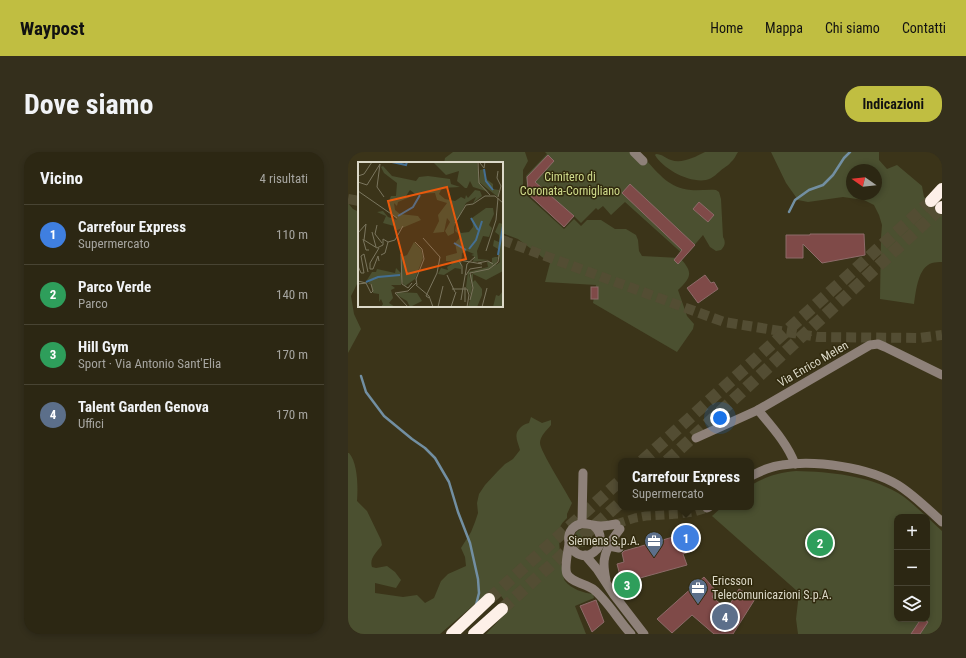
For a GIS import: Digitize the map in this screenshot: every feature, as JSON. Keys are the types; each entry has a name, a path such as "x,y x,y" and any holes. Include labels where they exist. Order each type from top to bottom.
{"highway":[{"path":"931,201 942,189"},
{"path":"452,634 489,600"},
{"path":"474,634 502,609"}],"street":[{"path":"634,152 644,155"},
{"name":"Via Enrico Melen","path":"696,438 758,410 870,345 878,344 942,374"},
{"path":"758,410 782,440 790,452 795,464"},
{"path":"754,475 770,467 795,464 819,464 861,470 882,477 896,484 910,493 942,522"},
{"path":"582,523 584,473"},
{"path":"601,538 594,526 588,523 576,525 571,530 569,537 566,572 573,580 584,584 596,592 630,634"},
{"path":"589,554 599,546 601,538 606,531 616,524 594,526"},
{"path":"606,584 604,560 609,546 620,529"},
{"path":"569,544 575,552 589,554 594,560 606,584 644,634"},
{"path":"609,546 619,548"},
{"path":"566,566 575,552"}],"green space":[{"path":"453,152 525,152 528,161 523,170 523,192 564,229 574,219 581,226 587,220 601,220 615,229 626,229 636,235 639,251 642,256 680,258 687,267 689,274 686,281 678,290 687,316 694,324 693,329 677,352 593,303 596,285 545,282 550,263 518,239 503,233 503,162 444,162 445,158"},
{"name":"Cimitero di Coronata-Cornigliano","path":"545,152 630,152 639,161 645,159 665,179 676,186 691,190 716,190 719,192 721,199 723,237 725,244 721,250 716,251 710,247 703,235 685,256 625,202 611,215 603,206 598,210 596,208 581,223 574,216 565,225 527,188 526,176 547,154"},
{"path":"705,152 738,152 729,164 713,177 706,180 692,179 677,174 664,165 655,155 658,154 671,160 680,161"},
{"path":"771,152 879,152 879,160 887,169 897,165 922,186 924,197 942,213 942,262 932,263 927,265 924,269 918,280 914,304 880,299 882,225 874,205 864,200 882,200 882,164 846,164 846,197 808,202 798,200 786,183"},
{"path":"348,203 353,209 358,212 358,282 351,296 354,314 361,329 348,353"},
{"path":"531,417 542,423 551,420 551,425 542,436 540,443 549,463 572,503 567,514 567,518 561,525 559,531 560,556 565,581 578,590 593,594 594,598 575,606 586,634 486,634 503,616 507,606 499,594 491,590 440,634 353,634 348,631 348,453 352,457 356,469 357,501 367,511 381,540 382,545 373,558 371,564 372,567 376,568 387,566 395,572 401,580 396,588 375,583 375,593 403,597 417,595 425,603 434,598 441,581 448,574 466,566 465,557 461,548 471,532 478,513 477,503 479,494 498,471 513,459 520,450 517,433 522,426 529,423"},
{"path":"796,471 822,472 861,478 898,493 917,507 924,514 894,514 894,622 930,622 930,520 942,531 942,634 798,634 796,619 799,593 712,516 719,510 754,510 754,484 773,475"},
{"path":"583,529 589,532 592,538 589,544 583,547 577,544 574,538 577,532"}],"building":[{"path":"548,155 554,161 535,182 574,216 564,227 525,191 528,189 527,177"},
{"path":"630,184 695,245 678,264 674,260 682,250 622,193"},
{"path":"699,202 714,215 708,222 693,209"},
{"path":"864,234 865,255 822,263 803,244 803,258 786,258 786,235"},
{"path":"705,275 711,283 714,282 718,289 698,303 687,288"},
{"path":"591,287 598,287 598,299 591,299"},
{"name":"Siemens S.p.A.","path":"687,533 692,551 683,554 687,565 622,583 617,564 624,562 622,553 624,551"},
{"name":"Ericsson Telecomunicazioni S.p.A.","path":"704,577 716,591 712,597 727,609 739,589 755,599 733,634 714,634 692,615 672,633 657,619"},
{"path":"596,600 604,622 592,632 580,606"},
{"path":"919,622 928,622 920,634 911,634"}],"waterway":[{"path":"789,212 795,200 809,190 823,185 833,175 844,158 850,152"},
{"path":"361,376 366,392 384,416 425,448 435,458 449,482 458,512 470,543 478,579 479,593 476,605"}],"tunnel":[{"path":"348,199 358,201"},
{"path":"645,458 931,201"},
{"path":"670,458 941,208"},
{"path":"503,240 724,322 818,337 919,338 942,335"},
{"path":"489,599 618,483"},
{"path":"502,609 618,505"},
{"path":"616,524 646,516 680,514 700,510"}],"place":[{"name":"Carrefour Express","path":"686,538"},
{"name":"Parco Verde","path":"820,543"},
{"name":"Siemens S.p.A.","path":"654,558"},
{"name":"Hill Gym","path":"627,585"},
{"name":"Ericsson Telecomunicazioni S.p.A.","path":"698,605"},
{"name":"Talent Garden Genova","path":"725,617"}]}
